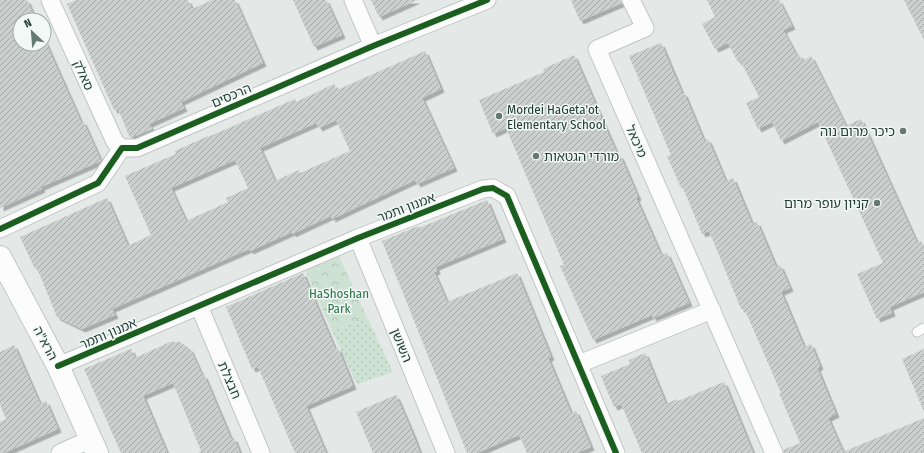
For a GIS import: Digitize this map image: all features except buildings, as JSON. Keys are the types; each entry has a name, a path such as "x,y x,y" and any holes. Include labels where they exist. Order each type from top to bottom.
{"street":[{"name":"סאלק","path":"50,0 115,142 122,148"},
{"path":"352,0 373,46"},
{"name":"הרכסים","path":"122,148 137,148 373,46 487,0"},
{"name":"מיכאל","path":"631,0 645,28 597,49 774,453"},
{"path":"0,229 98,183 122,148"},
{"name":"אמנון ותמר","path":"58,366 358,238 483,189 493,188 507,196 616,453"},
{"name":"השושן","path":"358,238 446,453"},
{"name":"הרא\"ה","path":"0,257 58,366 94,446"},
{"name":"חבצלת","path":"199,306 261,453"},
{"path":"579,364 712,310"},
{"path":"60,453 94,446"}],"green space":[{"name":"HaShoshan Park","path":"338,254 368,319 332,331 304,267"},
{"path":"368,319 393,372 357,384 332,331"}],"cycle path":[{"path":"0,229 98,183 122,148 137,148 373,46 487,0"},
{"path":"58,366 358,238 483,189 493,188 507,196 616,453"}],"place":[{"name":"Mordei HaGeta'ot Elementary School","path":"499,116"},
{"name":"כיכר מרום נוה","path":"903,131"},
{"name":"מורדי הגטאות","path":"536,156"},
{"name":"קניון עופר מרום","path":"877,203"}]}
